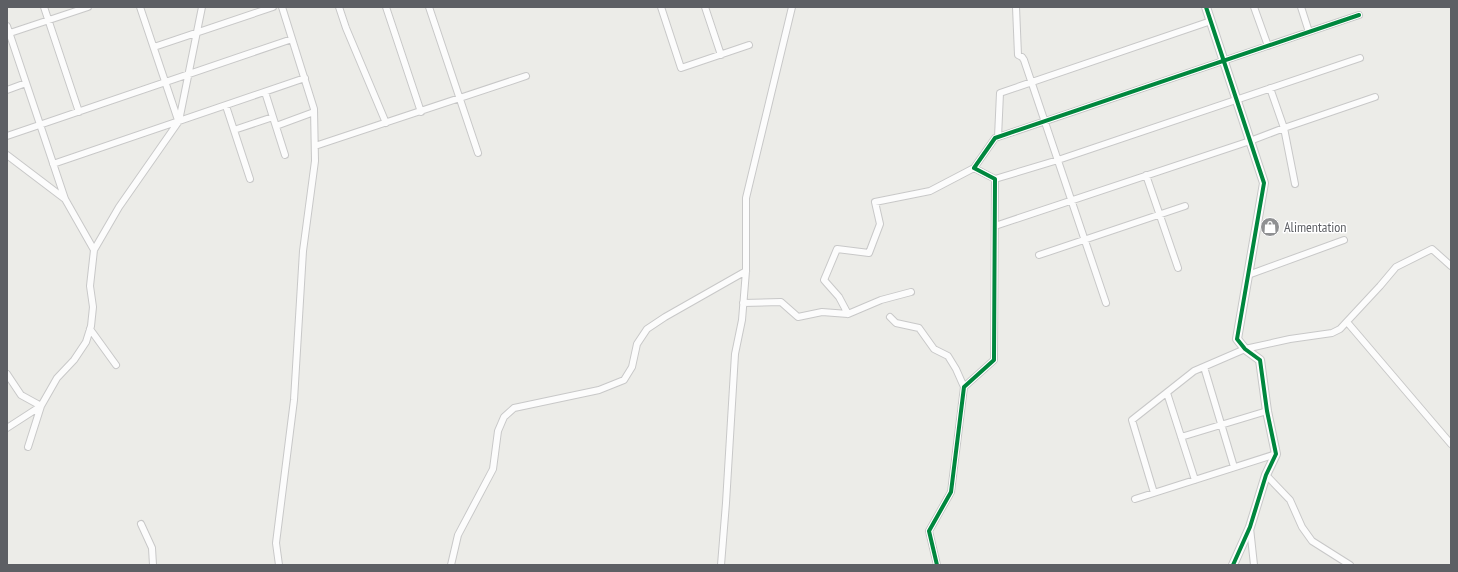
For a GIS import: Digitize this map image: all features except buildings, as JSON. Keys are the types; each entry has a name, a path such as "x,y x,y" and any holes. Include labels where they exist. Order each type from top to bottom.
{"street":[{"path":"44,7 79,112"},
{"path":"8,34 88,7"},
{"path":"140,7 179,121"},
{"path":"28,446 42,406 57,378 74,360 86,342 94,307 90,286 94,250 119,207 179,121 202,7"},
{"path":"154,47 273,7"},
{"path":"279,565 276,543 294,400 303,251 315,161 314,112 306,78 282,7"},
{"path":"339,7 346,28 386,124"},
{"path":"386,7 421,112"},
{"path":"429,7 478,152"},
{"path":"661,7 681,68 749,45"},
{"path":"705,7 721,54"},
{"path":"721,565 735,354 742,320 746,271 746,198 792,7"},
{"path":"1016,7 1018,55 1024,60 1032,82 1106,303"},
{"path":"1206,7 1264,183 1237,339 1245,349 1260,360 1267,411 1276,454 1266,475 1250,527 1233,565"},
{"path":"1254,7 1268,46"},
{"path":"1301,7 1309,32"},
{"path":"848,314 839,297 824,280 837,249 869,253 880,224 875,202 930,191 974,168 995,138 1359,15"},
{"path":"998,137 1000,93 1211,21"},
{"path":"7,26 8,34 65,199 94,250"},
{"path":"7,136 292,39"},
{"path":"974,168 995,179 1058,160 1360,58"},
{"path":"315,146 386,124 526,76"},
{"path":"53,164 306,78"},
{"path":"7,90 26,83"},
{"path":"1270,88 1284,128 1295,184"},
{"path":"264,92 286,155"},
{"path":"995,226 1250,141 1375,97"},
{"path":"226,106 250,179"},
{"path":"276,126 314,112"},
{"path":"234,130 273,117"},
{"path":"7,156 65,199"},
{"path":"1146,175 1178,268"},
{"path":"964,387 994,360 995,179"},
{"path":"1039,255 1184,206"},
{"path":"1248,275 1344,240"},
{"path":"1154,493 1132,420 1194,371 1204,368 1245,349 1290,339 1332,333 1340,329 1348,322 1396,267 1432,249 1451,266"},
{"path":"451,565 458,535 493,469 498,431 504,418 514,408 599,390 624,380 632,367 637,344 647,329 665,317 746,271"},
{"path":"743,303 781,302 798,317 822,312 848,314 882,300 911,292"},
{"path":"890,317 896,323 919,328 934,349 948,356 964,387 951,492 929,531 937,565"},
{"path":"1348,322 1451,444"},
{"path":"90,329 116,365"},
{"path":"1204,368 1234,467"},
{"path":"7,374 21,394 42,406"},
{"path":"1167,392 1195,480"},
{"path":"7,428 42,406"},
{"path":"1182,437 1267,411"},
{"path":"1135,499 1276,454"},
{"path":"1266,475 1290,500 1302,526 1312,540 1350,565"},
{"path":"141,524 152,548 153,565"},
{"path":"1250,527 1254,565"}],"cycle path":[{"path":"1206,7 1264,183 1237,339 1245,349 1260,360 1267,411 1276,454 1266,475 1250,527 1233,565"},
{"path":"937,565 929,531 951,492 964,387 994,360 995,179 974,168 995,138 1359,15"}],"place":[{"name":"Alimentation","path":"1270,227"}]}
